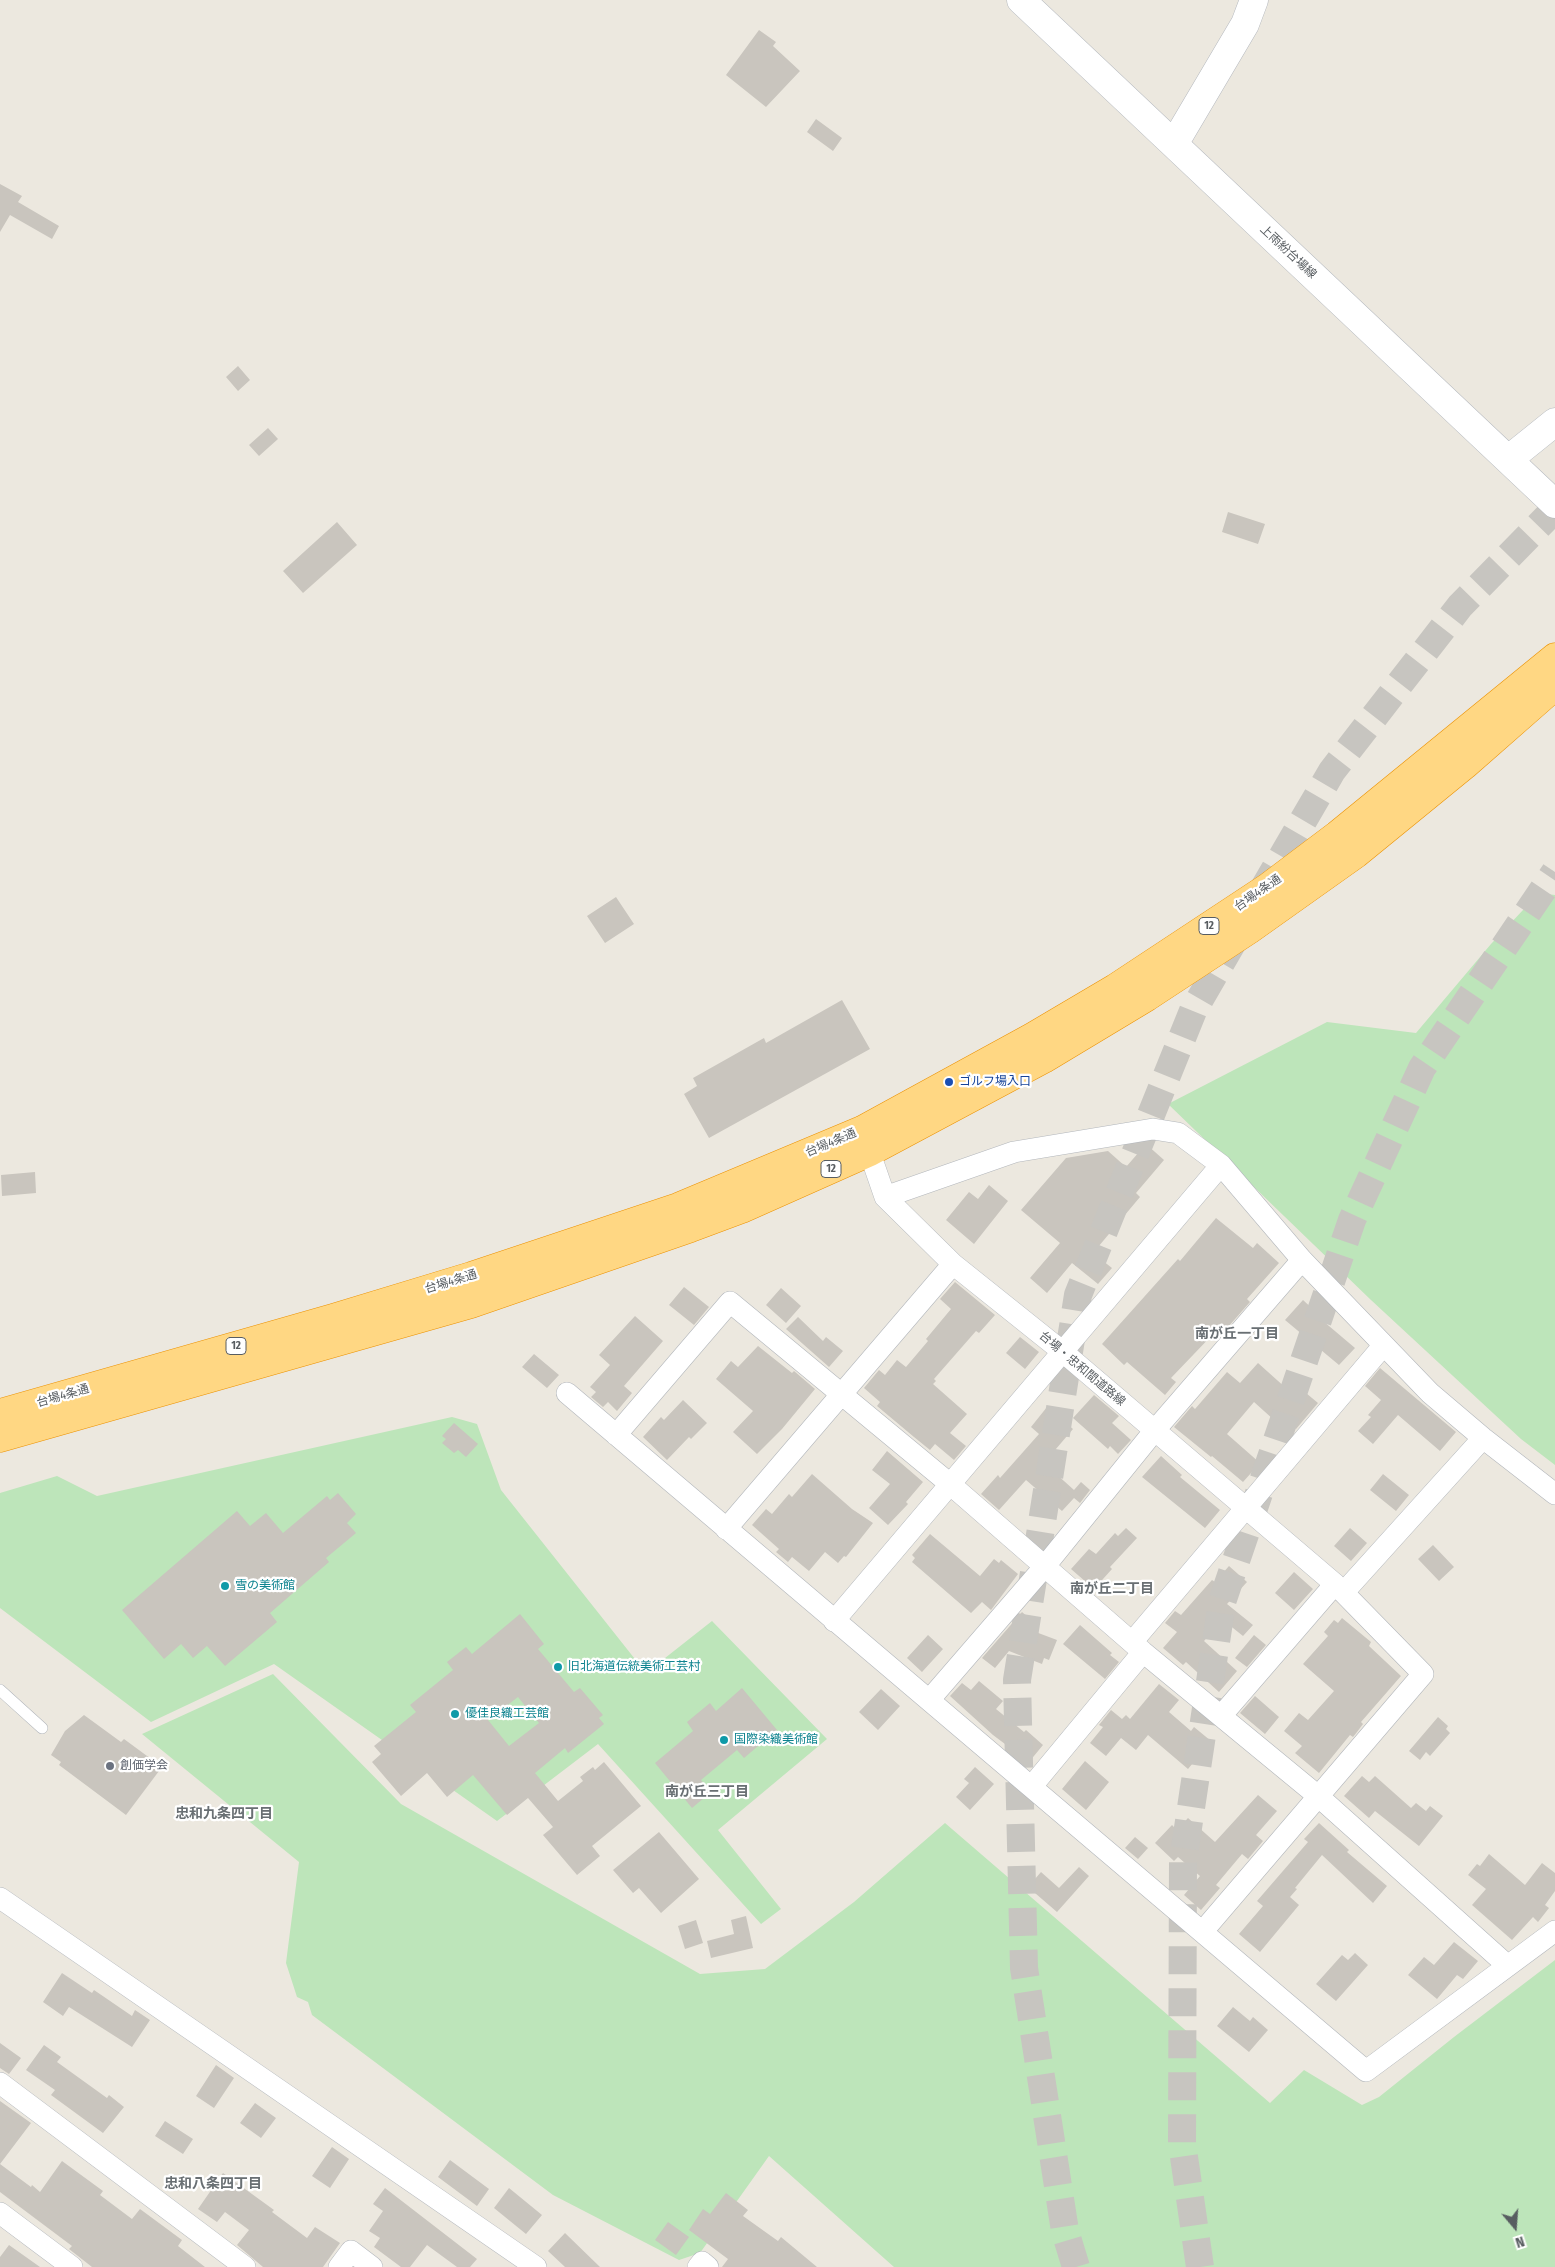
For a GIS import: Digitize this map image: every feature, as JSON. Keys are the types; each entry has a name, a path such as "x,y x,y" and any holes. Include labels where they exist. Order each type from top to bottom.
{"highway":[{"name":"台場4条通","path":"0,1438 471,1304 742,1209 866,1141 1032,1037 1099,998 1268,887 1344,830 1555,657"},
{"name":"台場4条通","path":"0,1413 333,1318 471,1276 678,1207 866,1141 1044,1059 1147,997 1249,930 1356,854 1465,765 1555,686"}],"main road":[{"name":"上雨紛台場線","path":"1021,0 1555,504"},
{"path":"1174,144 1246,24 1254,0"},
{"path":"1509,459 1555,422"}],"street":[{"path":"886,1197 1014,1152 1153,1128 1178,1133 1221,1165 1302,1260 1430,1393 1483,1438 1555,1494"},
{"name":"台場・忠和間道路線","path":"866,1141 886,1197 953,1264 1064,1352 1340,1588 1423,1674 1318,1796"},
{"path":"834,1621 1221,1165"},
{"path":"930,1699 1044,1566 1155,1430 1302,1260"},
{"path":"726,1528 953,1264"},
{"path":"616,1435 730,1302 840,1395 950,1484 1138,1646 1318,1796 1508,1966"},
{"path":"1032,1786 1246,1508 1383,1346"},
{"path":"567,1393 834,1621 930,1699 1366,2071 1555,1930"},
{"path":"1221,1716 1483,1438"},
{"path":"1203,1931 1318,1796"},
{"path":"0,1898 536,2267"},
{"path":"0,2083 245,2267"},
{"path":"0,2213 72,2267"},
{"path":"339,2267 351,2251 372,2267"},
{"path":"698,2267 702,2262 708,2267"}],"lane":[{"path":"0,1690 42,1728"}],"green space":[{"path":"1539,893 1555,895 1555,1465 1521,1439 1371,1300 1168,1104 1327,1022 1416,1033 1491,944"},
{"path":"452,1417 477,1424 501,1490 646,1673 712,1621 827,1739 718,1830 781,1909 761,1924 598,1744 497,1821 274,1664 151,1722 0,1608 0,1493 57,1476 97,1496"},
{"path":"273,1674 401,1804 700,1974 765,1969 854,1902 945,1823 1270,2103 1304,2070 1362,2105 1379,2097 1555,1960 1555,2267 894,2267 769,2156 700,2253 679,2260 553,2195 312,2015 308,2002 297,1997 286,1963 299,1862 142,1734"}],"building":[{"path":"759,30 776,42 773,46 800,71 766,107 726,75"},
{"path":"816,119 842,138 833,151 807,132"},
{"path":"0,184 22,196 18,202 59,226 52,239 10,215 0,232"},
{"path":"238,366 250,380 238,391 226,377"},
{"path":"268,428 278,439 259,456 249,445"},
{"path":"1228,512 1265,524 1258,544 1222,532"},
{"path":"337,522 357,545 303,593 283,571"},
{"path":"616,897 634,924 605,943 587,916"},
{"path":"842,1000 870,1049 709,1138 684,1094 697,1086 693,1078 764,1038 766,1043"},
{"path":"1146,1144 1164,1160 1136,1193 1140,1197 1093,1253 1112,1268 1098,1284 1072,1263 1047,1293 1030,1278 1060,1243 1021,1210 1066,1158 1108,1151 1126,1167"},
{"path":"35,1172 36,1193 2,1196 1,1175"},
{"path":"989,1185 1008,1201 974,1244 946,1220 969,1192 978,1199"},
{"path":"1216,1218 1253,1248 1257,1243 1279,1263 1247,1299 1250,1302 1221,1335 1216,1331 1171,1378 1176,1382 1165,1395 1127,1362 1124,1365 1102,1344 1178,1259 1180,1261"},
{"path":"955,1282 995,1315 979,1333 976,1331 934,1379 936,1381 933,1384 967,1414 950,1433 966,1446 954,1460 935,1444 930,1450 877,1406 880,1402 864,1388 879,1370 885,1375 897,1360 906,1367 951,1309 940,1299"},
{"path":"684,1287 709,1307 694,1325 669,1305"},
{"path":"781,1288 801,1306 786,1323 766,1305"},
{"path":"1303,1300 1318,1314 1316,1315 1355,1348 1339,1365 1285,1320"},
{"path":"635,1316 663,1341 624,1386 632,1393 617,1411 608,1402 603,1407 591,1397 596,1392 590,1387 610,1365 599,1355"},
{"path":"798,1317 823,1341 826,1337 843,1351 829,1367 786,1329"},
{"path":"1020,1337 1039,1352 1025,1369 1006,1353"},
{"path":"758,1346 792,1373 794,1371 815,1389 782,1429 757,1454 733,1432 753,1411 716,1379 731,1361 738,1367"},
{"path":"534,1354 559,1375 547,1388 522,1367"},
{"path":"1258,1363 1287,1389 1289,1385 1303,1397 1306,1393 1318,1403 1296,1429 1279,1414 1274,1420 1254,1402 1227,1434 1260,1463 1243,1482 1174,1427 1192,1406 1195,1409 1227,1372 1240,1383"},
{"path":"1380,1368 1456,1432 1440,1451 1398,1415 1373,1444 1358,1431 1371,1417 1368,1415 1381,1400 1365,1386"},
{"path":"1094,1395 1119,1416 1112,1423 1131,1440 1118,1454 1110,1446 1108,1449 1073,1418"},
{"path":"683,1400 707,1423 691,1439 689,1437 667,1460 643,1437 661,1417 664,1420"},
{"path":"1047,1407 1073,1429 1044,1463 1074,1490 1081,1482 1090,1490 1080,1503 1074,1498 1062,1511 1026,1480 999,1510 981,1494 998,1475 1000,1478 1039,1434 1031,1427"},
{"path":"454,1423 478,1444 466,1457 458,1450 454,1453 442,1443 446,1439 442,1436"},
{"path":"887,1451 923,1482 906,1502 908,1504 888,1525 869,1508 890,1484 872,1470"},
{"path":"1161,1456 1182,1475 1180,1477 1220,1510 1205,1528 1142,1477"},
{"path":"812,1474 852,1509 873,1523 846,1557 844,1556 838,1563 825,1552 809,1571 792,1557 788,1562 776,1552 779,1549 752,1525 766,1509 772,1514 789,1494 792,1497"},
{"path":"1383,1474 1409,1495 1396,1511 1370,1490"},
{"name":"雪の美術館","path":"338,1493 356,1514 347,1523 356,1533 326,1558 329,1562 270,1613 277,1622 225,1666 207,1646 193,1658 181,1644 164,1659 122,1610 237,1511 250,1526 266,1513 283,1533 327,1496 330,1500"},
{"path":"1126,1528 1137,1538 1110,1567 1112,1569 1094,1589 1071,1569 1089,1549 1096,1554 1115,1533 1118,1536"},
{"path":"1350,1528 1367,1543 1351,1561 1334,1546"},
{"path":"930,1534 980,1576 994,1559 999,1563 1001,1560 1018,1574 991,1610 982,1602 971,1613 912,1562 915,1558 912,1555"},
{"path":"1433,1545 1454,1567 1439,1581 1418,1559"},
{"path":"1229,1566 1247,1582 1227,1604 1253,1625 1243,1636 1223,1620 1204,1641 1237,1671 1219,1692 1186,1662 1183,1665 1163,1648 1177,1632 1165,1623 1175,1611 1181,1615 1212,1580 1215,1582"},
{"path":"1294,1572 1313,1589 1294,1610 1275,1593"},
{"path":"1022,1612 1031,1620 1025,1628 1057,1640 1049,1660 1044,1658 1042,1664 1009,1651 995,1668 982,1658"},
{"name":"優佳良織工芸館","path":"520,1614 544,1644 538,1649 574,1692 580,1688 603,1715 599,1718 604,1724 568,1753 565,1748 535,1773 558,1801 583,1781 580,1777 593,1767 595,1770 604,1762 641,1806 592,1846 600,1856 577,1875 543,1835 553,1827 528,1798 507,1815 473,1775 447,1797 427,1773 401,1796 372,1762 381,1754 374,1746 416,1712 410,1705 453,1670 447,1662 466,1647 472,1654","holes":["518,1697 539,1723 509,1746 488,1720"]},
{"path":"1342,1618 1371,1642 1369,1646 1401,1676 1361,1722 1363,1724 1353,1737 1350,1735 1319,1773 1295,1753 1302,1746 1284,1731 1299,1713 1308,1720 1334,1691 1303,1664 1328,1636 1324,1632 1334,1620 1338,1623"},
{"path":"1080,1625 1112,1653 1110,1655 1119,1662 1105,1679 1063,1644"},
{"path":"928,1635 943,1649 922,1672 907,1658"},
{"path":"1254,1635 1266,1645 1247,1667 1235,1658"},
{"path":"979,1681 1003,1701 996,1709 1024,1732 1026,1730 1043,1745 1029,1762 1007,1742 1005,1744 993,1735 950,1696 962,1683 971,1690"},
{"path":"1159,1684 1179,1700 1169,1712 1191,1731 1194,1727 1211,1741 1188,1769 1148,1735 1136,1750 1121,1738 1106,1756 1090,1743 1103,1727 1099,1725 1111,1710 1122,1719 1126,1715 1130,1719"},
{"name":"国際染織美術館","path":"742,1688 777,1730 744,1758 737,1750 701,1780 711,1792 692,1808 655,1763 693,1731 687,1722 710,1703 716,1711"},
{"path":"881,1689 900,1706 878,1730 859,1712"},
{"path":"1255,1696 1279,1717 1265,1734 1240,1713"},
{"name":"創価学会","path":"84,1715 121,1742 124,1739 162,1767 126,1815 59,1765 61,1762 51,1755 65,1731"},
{"path":"1438,1717 1448,1726 1446,1729 1450,1733 1430,1756 1426,1752 1420,1760 1409,1751"},
{"path":"1085,1761 1109,1782 1086,1810 1062,1789"},
{"path":"975,1767 994,1784 970,1810 956,1797 969,1783 964,1779"},
{"path":"1362,1776 1369,1782 1375,1776 1411,1808 1416,1803 1426,1811 1430,1806 1443,1816 1419,1846 1375,1811 1369,1818 1344,1796"},
{"path":"1258,1795 1277,1811 1256,1835 1263,1841 1248,1859 1242,1854 1216,1885 1220,1888 1201,1910 1184,1895 1200,1876 1178,1857 1174,1861 1155,1843 1172,1825 1177,1830 1188,1818 1215,1842"},
{"path":"1319,1823 1349,1850 1347,1852 1387,1886 1373,1903 1322,1855 1290,1897 1299,1905 1260,1952 1239,1934 1263,1906 1257,1901 1308,1842 1304,1839"},
{"path":"659,1832 699,1879 661,1913 639,1888 633,1893 613,1870"},
{"path":"1135,1837 1148,1848 1138,1859 1125,1848"},
{"path":"1489,1854 1525,1885 1542,1863 1555,1873 1555,1891 1545,1905 1549,1908 1538,1922 1533,1917 1512,1940 1472,1905 1486,1889 1468,1875 1477,1864 1480,1866"},
{"path":"1079,1867 1089,1876 1057,1912 1028,1887 1041,1872 1059,1888"},
{"path":"746,1916 753,1948 711,1958 707,1941 734,1934 731,1920"},
{"path":"696,1920 703,1943 685,1949 678,1926"},
{"path":"1454,1942 1478,1961 1463,1979 1457,1975 1437,1999 1408,1975 1424,1957 1434,1965"},
{"path":"1355,1953 1368,1965 1336,2001 1316,1984 1342,1955 1348,1960"},
{"path":"62,1973 92,1993 94,1990 132,2016 135,2010 150,2020 132,2047 69,2007 63,2016 43,2002"},
{"path":"1233,2007 1250,2021 1253,2017 1268,2030 1249,2052 1217,2026"},
{"path":"0,2043 21,2058 9,2074 0,2068"},
{"path":"44,2045 61,2057 57,2062 107,2098 109,2095 124,2107 103,2133 51,2095 55,2090 26,2070"},
{"path":"216,2065 234,2078 214,2108 196,2096"},
{"path":"0,2101 31,2123 0,2164"},
{"path":"255,2103 276,2118 261,2138 240,2123"},
{"path":"165,2121 193,2139 183,2154 155,2136"},
{"path":"332,2147 349,2159 330,2188 312,2176"},
{"path":"450,2160 489,2189 477,2206 438,2177"},
{"path":"62,2161 103,2191 100,2195 132,2219 140,2209 182,2240 178,2246 205,2267 92,2267 69,2249 72,2246 0,2192 0,2164 40,2192"},
{"path":"223,2173 274,2210 272,2212 307,2238 315,2227 340,2243 323,2267 263,2267 237,2245 249,2230 225,2212 217,2222 198,2209"},
{"path":"385,2188 477,2259 470,2267 457,2267 427,2245 410,2267 401,2267 374,2247 380,2238 369,2231 383,2211 373,2204"},
{"path":"509,2188 542,2215 526,2234 494,2208"},
{"path":"726,2193 748,2210 743,2216 778,2241 781,2237 817,2267 722,2267 728,2259 689,2230 703,2209 710,2214"},
{"path":"668,2222 689,2237 676,2255 655,2240"},
{"path":"565,2233 600,2267 565,2267 548,2251"},
{"path":"9,2245 40,2267 0,2267 0,2257"}],"tunnel":[{"path":"1261,893 1332,771 1460,606 1555,509"},
{"path":"1200,2267 1182,2143 1183,1861 1222,1602 1352,1220 1422,1068 1555,872"},
{"path":"1076,2267 1065,2231 1024,1968 1017,1680 1078,1295 1193,1011 1237,935"}],"place":[{"name":"ゴルフ場入口","path":"949,1082"},
{"name":"雪の美術館","path":"225,1586"},
{"name":"旧北海道伝統美術工芸村","path":"558,1667"},
{"name":"優佳良織工芸館","path":"455,1714"},
{"name":"国際染織美術館","path":"724,1740"},
{"name":"創価学会","path":"110,1766"}],"district":[{"name":"南が丘一丁目","path":"1237,1334"},
{"name":"南が丘二丁目","path":"1112,1589"},
{"name":"南が丘三丁目","path":"707,1792"},
{"name":"忠和九条四丁目","path":"224,1814"},
{"name":"忠和八条四丁目","path":"213,2184"}]}
